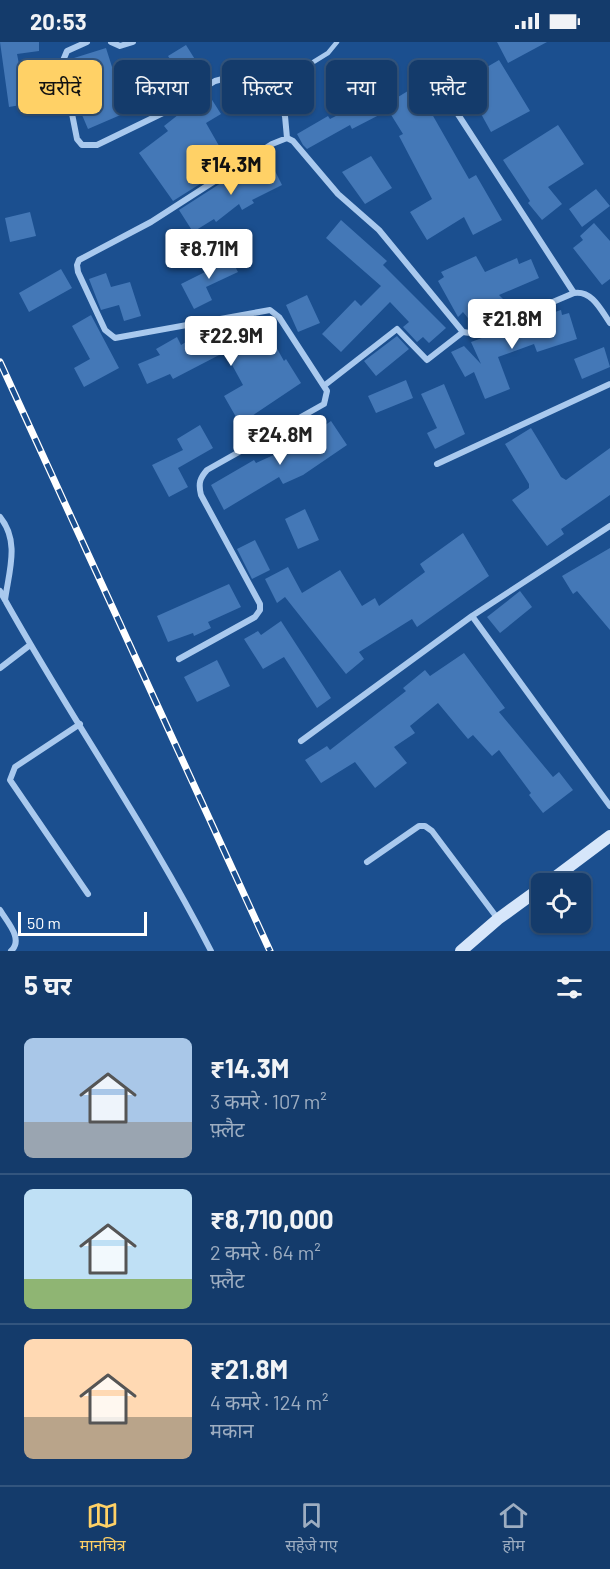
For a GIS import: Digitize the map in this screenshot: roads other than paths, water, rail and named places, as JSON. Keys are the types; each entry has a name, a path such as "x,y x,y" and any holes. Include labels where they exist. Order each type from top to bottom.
{"main road":[{"path":"561,873 610,836"},
{"path":"461,951 498,919 531,895"}],"street":[{"path":"87,42 67,51 62,63 77,139 82,145 97,145 222,79"},
{"path":"111,42 120,46 133,42"},
{"path":"284,114 287,138"},
{"path":"458,114 574,293"},
{"path":"179,659 255,617 260,610 260,604 201,495 198,486 201,477 207,470 324,404 327,398 325,385 279,317 270,310 115,338 105,330 76,265 83,256 151,222 272,144 287,138 293,141 338,194 379,230 464,332 477,334 580,292 596,302 610,323"},
{"path":"325,385 397,329 427,360 464,332"},
{"path":"437,464 610,384"},
{"path":"0,517 8,527 12,539 5,601"},
{"path":"301,741 472,616 610,526"},
{"path":"0,591 30,645 80,724 186,903 211,951"},
{"path":"472,616 610,806"},
{"path":"0,668 30,645"},
{"path":"80,724 15,767 10,780 87,894"},
{"path":"368,862 418,826 425,826 432,831 498,919"},
{"path":"0,910 16,937 16,943 11,951"}],"lane":[{"path":"314,62 328,53 337,42"}],"railway":[{"path":"0,362 270,951"}]}
